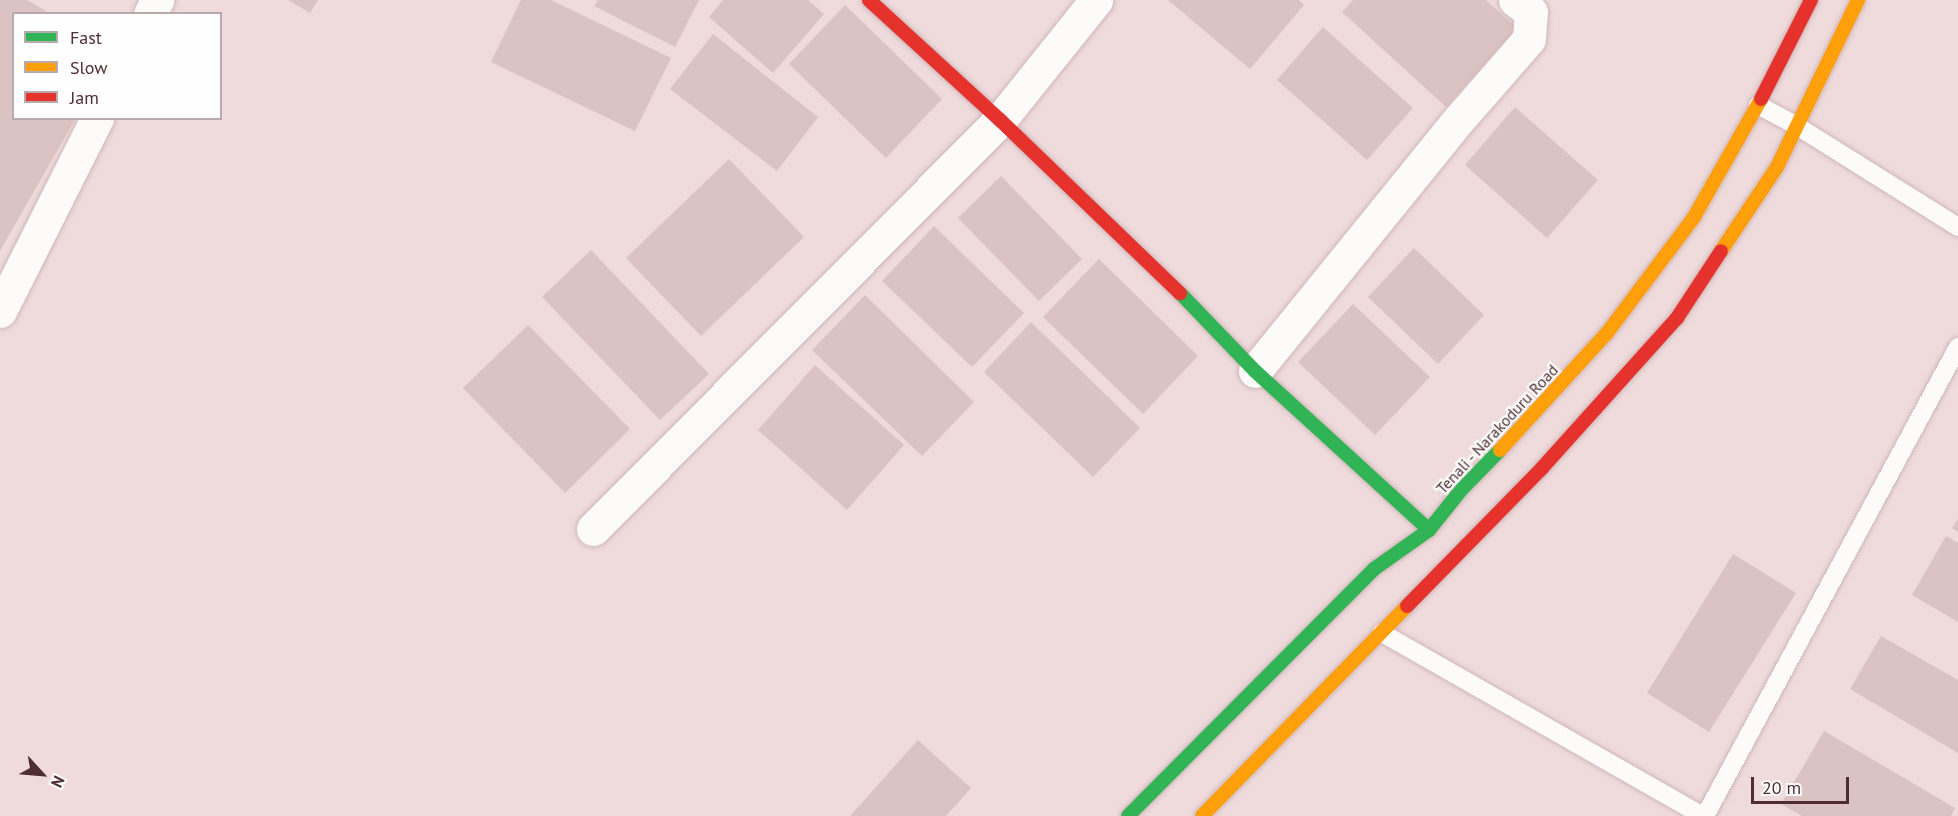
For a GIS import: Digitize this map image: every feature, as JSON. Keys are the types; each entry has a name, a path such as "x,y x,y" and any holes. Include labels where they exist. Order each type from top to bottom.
{"main road":[{"path":"869,0 1000,120 1210,322 1255,371 1429,530"},
{"name":"Tenali - Narakoduru Road","path":"1128,816 1374,569 1429,530 1462,489 1607,333 1694,217 1736,139 1758,105 1811,0"},
{"path":"1202,816 1542,468 1677,318 1776,167 1858,0"}],"street":[{"path":"593,529 1000,120 1096,0"},
{"path":"1255,371 1454,125 1529,39 1532,12 1515,0"},
{"path":"0,311 96,120"}],"lane":[{"path":"1758,105 1797,126 1958,227"},
{"path":"1382,633 1704,816 1958,347"}],"building":[{"path":"0,0 27,0 48,12 12,12 12,120 75,120 0,251"},
{"path":"288,0 318,0 310,13"},
{"path":"521,0 551,0 671,58 635,131 491,62"},
{"path":"598,0 699,0 675,47 594,6"},
{"path":"723,0 808,0 824,14 773,73 709,17"},
{"path":"1168,0 1299,0 1304,5 1250,69"},
{"path":"1353,0 1486,0 1517,28 1446,107 1342,12"},
{"path":"845,5 942,99 886,158 789,64"},
{"path":"1323,27 1413,108 1367,160 1277,80"},
{"path":"713,34 818,117 777,171 670,89"},
{"path":"1515,107 1598,180 1547,238 1465,165"},
{"path":"729,159 804,237 701,336 626,258"},
{"path":"1001,176 1082,259 1039,301 958,218"},
{"path":"934,226 1024,313 972,367 882,281"},
{"path":"1414,248 1484,315 1438,364 1368,297"},
{"path":"591,250 709,374 660,420 542,297"},
{"path":"1099,259 1198,356 1143,414 1043,317"},
{"path":"865,295 974,402 922,456 812,350"},
{"path":"1353,304 1430,377 1375,435 1298,362"},
{"path":"1031,322 1140,428 1093,477 984,372"},
{"path":"528,325 630,429 565,493 463,388"},
{"path":"815,365 904,445 847,510 758,430"},
{"path":"1958,519 1958,532 1952,528"},
{"path":"1946,536 1958,543 1958,622 1912,595"},
{"path":"1733,554 1796,593 1709,732 1647,693"},
{"path":"1881,636 1958,680 1958,753 1850,689"},
{"path":"1824,731 1955,808 1951,816 1802,816 1781,804"},
{"path":"918,740 971,788 946,816 850,816"}],"traffic: fast":[{"path":"1180,293 1255,371 1429,530"},
{"path":"1128,816 1374,569 1429,530 1462,489 1500,450"}],"traffic: slow":[{"path":"1721,251 1777,167 1858,0"},
{"path":"1500,450 1607,333 1694,217 1761,99"},
{"path":"1202,816 1407,606"}],"traffic: jam":[{"path":"869,0 1000,120 1180,293"},
{"path":"1761,99 1811,0"},
{"path":"1407,606 1542,468 1677,318 1721,251"}]}
